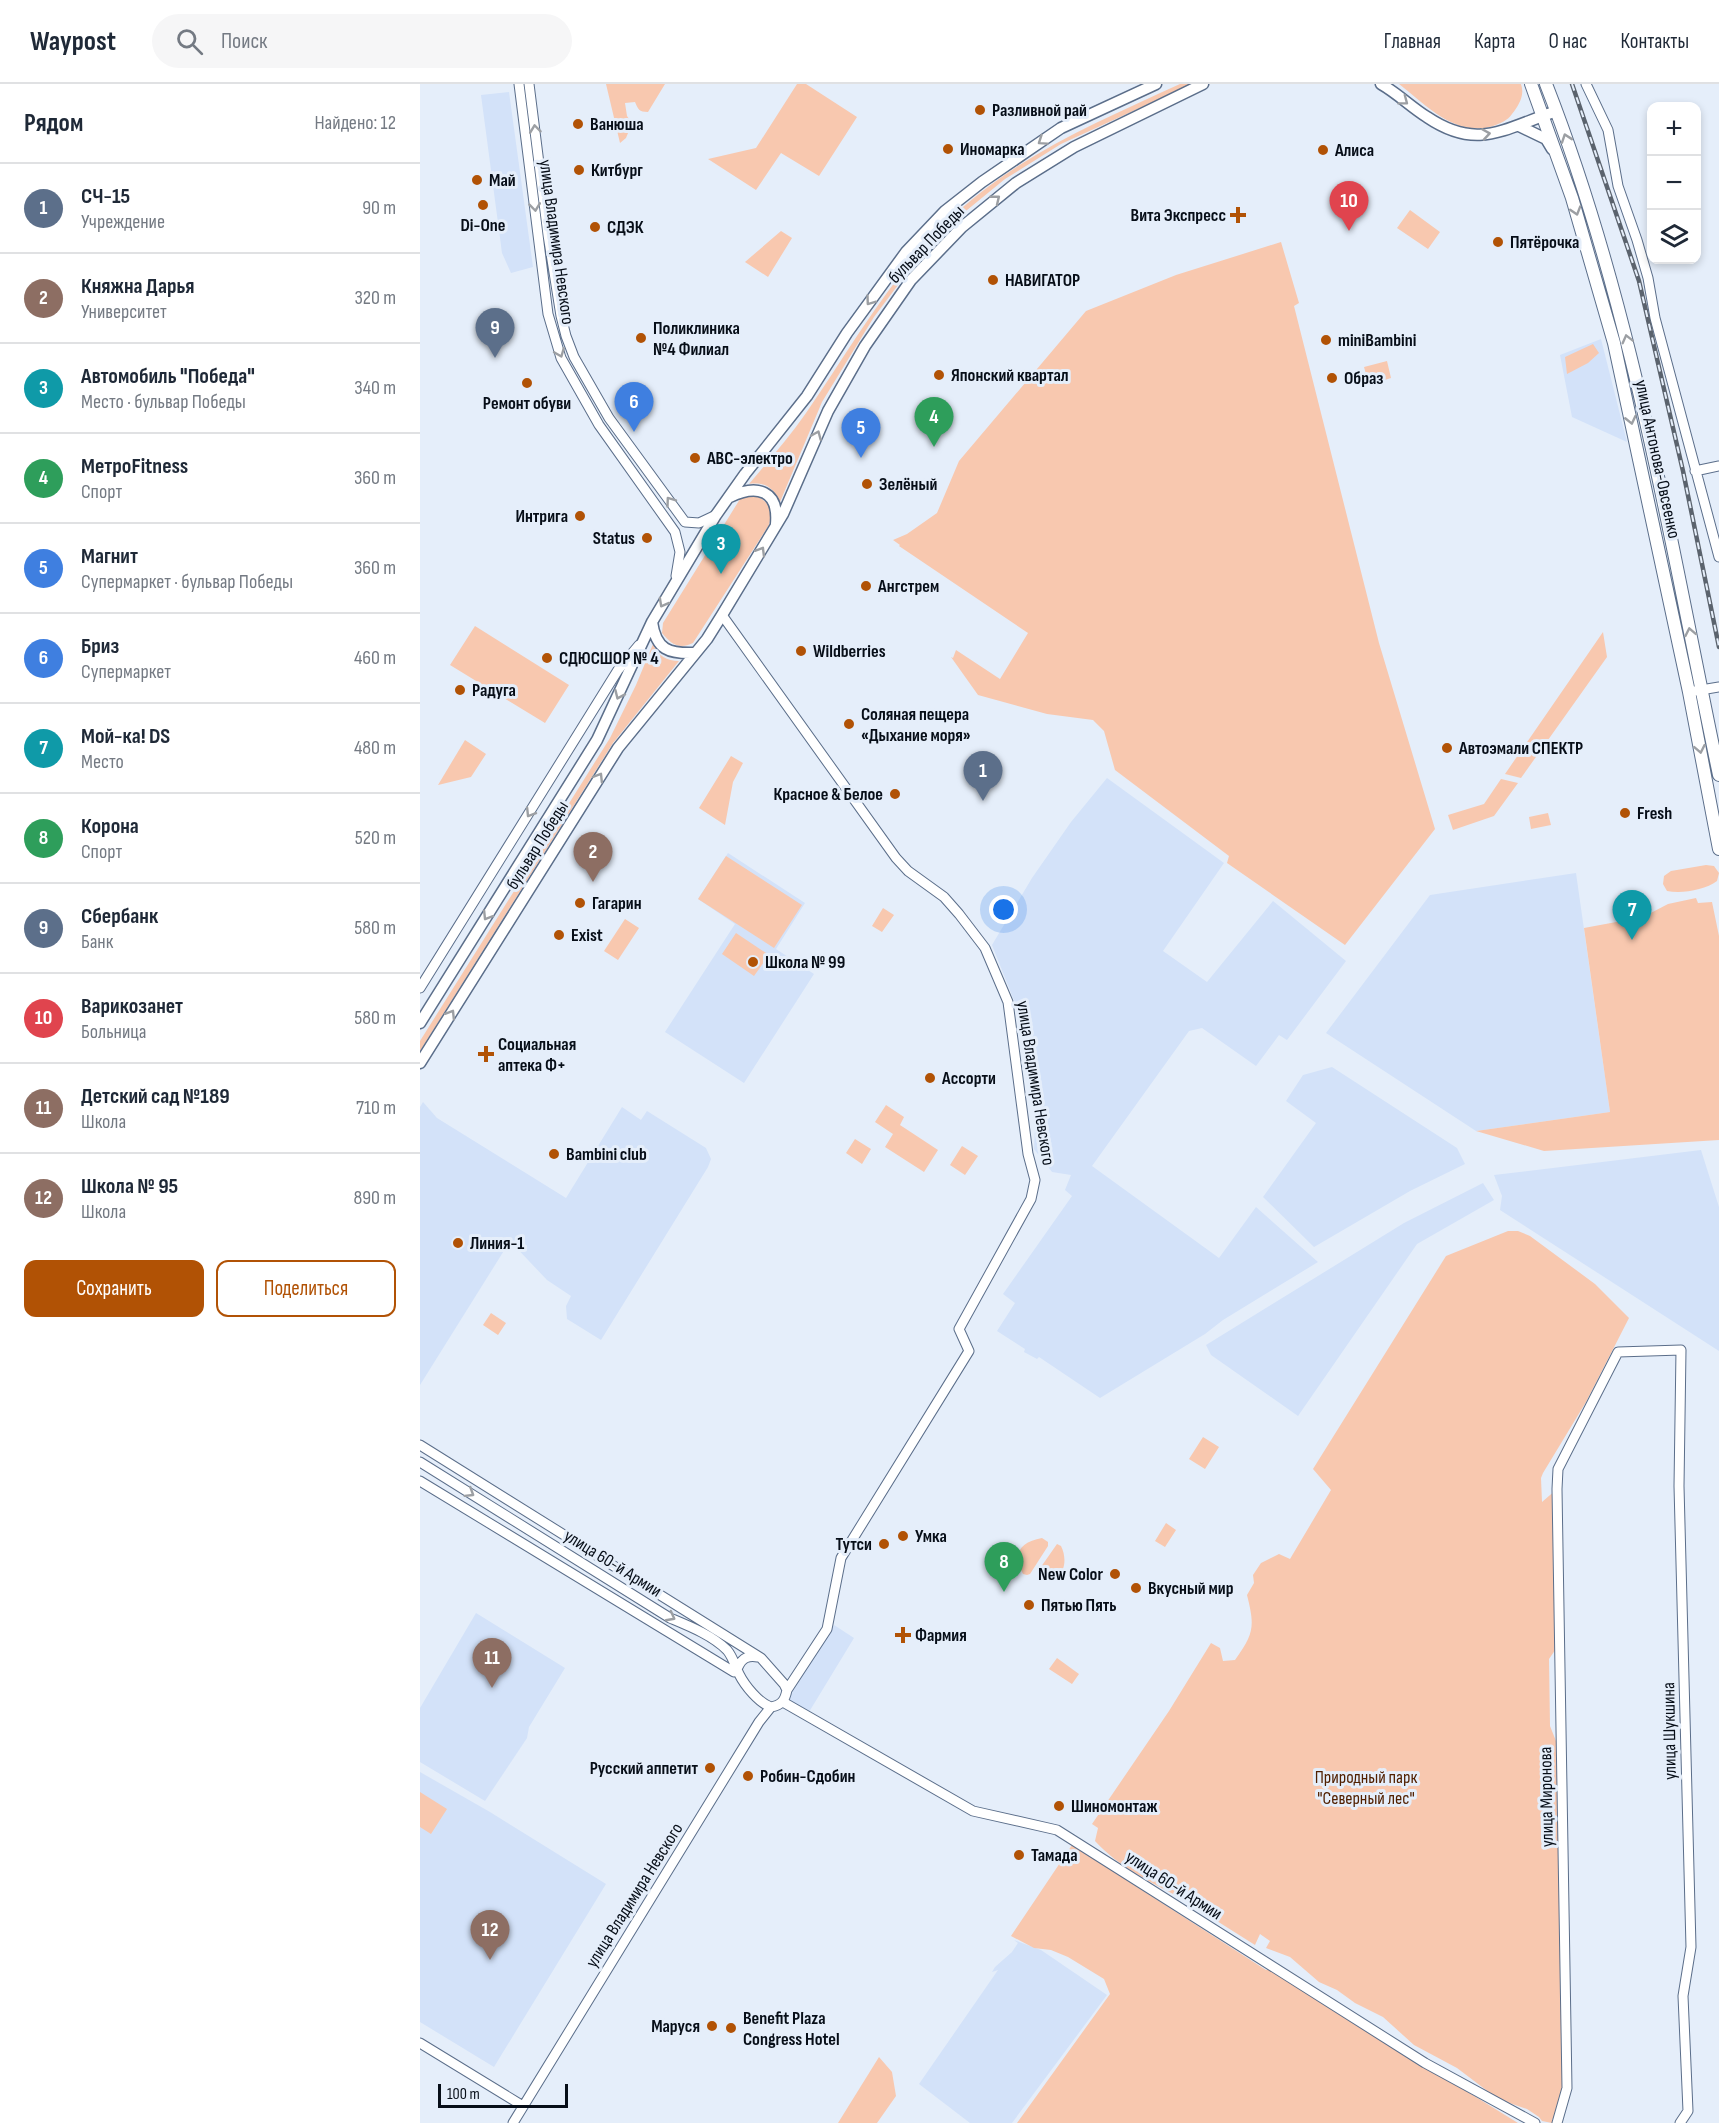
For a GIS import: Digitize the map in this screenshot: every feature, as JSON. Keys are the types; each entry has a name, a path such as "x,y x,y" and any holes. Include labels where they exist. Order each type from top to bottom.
{"highway":[{"name":"улица Антонова-Овсеенко","path":"1531,84 1572,198 1593,266 1614,344 1695,691 1719,775"},
{"name":"улица Антонова-Овсеенко","path":"1546,84 1585,194 1627,341 1680,579 1719,849"}],"main road":[{"name":"бульвар Победы","path":"420,1023 597,740 652,622 716,515 807,396 847,333 906,252 945,211 982,182 1061,128 1156,84"},
{"name":"бульвар Победы","path":"420,1063 618,747 707,639 776,527 828,411 865,346 911,280 955,234 1016,183 1074,147 1203,84"},
{"path":"1381,84 1427,118 1452,132 1473,136 1521,125 1557,111"},
{"path":"1521,125 1546,139 1557,155"},
{"path":"728,498 744,490 761,491 774,503 777,511 776,527"},
{"path":"652,622 658,643 665,650 695,653"}],"street":[{"name":"улица Владимира Невского","path":"519,84 543,276 554,337 561,358 593,416 675,532 680,552 674,584"},
{"name":"улица Владимира Невского","path":"529,84 559,304 566,336 574,357 609,418 685,522 699,523 716,515"},
{"path":"1586,84 1608,130 1618,186 1648,278 1655,318 1719,557"},
{"path":"1695,471 1719,466"},
{"name":"улица Владимира Невского","path":"722,615 896,858 908,871 944,897 985,948 1008,1002 1028,1154 1035,1180 1031,1199 959,1329 969,1351 841,1558 826,1629 787,1690 783,1702"},
{"path":"420,988 423,975 618,670 642,641"},
{"path":"1695,691 1719,687"},
{"name":"улица Миронова","path":"1557,2123 1567,2088 1558,1469 1618,1352 1681,1350"},
{"name":"улица Шукшина","path":"1680,2123 1688,2111 1683,1996 1691,1947 1679,1486 1681,1350"},
{"name":"улица 60-й Армии","path":"420,1445 761,1658"},
{"name":"улица 60-й Армии","path":"420,1462 670,1618 720,1644 728,1651 736,1670 759,1700 771,1707"},
{"path":"440,1474 447,1462"},
{"path":"420,1481 736,1670 740,1662 749,1656 761,1658 787,1690"},
{"path":"771,1707 783,1702"},
{"name":"улица 60-й Армии","path":"783,1702 973,1811 1058,1830 1253,1956 1425,2063 1535,2123"},
{"name":"улица Владимира Невского","path":"513,2123 759,1722 771,1707"},
{"path":"420,2043 523,2106"}],"shaded area":[{"path":"509,92 533,267 511,273 502,253 481,95"},
{"path":"1601,339 1627,442 1572,417 1560,355"},
{"path":"1107,778 1224,863 1163,951 1207,982 1273,901 1346,961 1287,1040 1279,1035 1256,1066 1202,1028 1189,1031 1092,1166 1219,1258 1256,1207 1318,1262 1100,1398 1039,1357 1037,1359 1024,1352 1025,1349 997,1331 1015,1303 1003,1294 1072,1196 1065,1190 1071,1175 1052,1172 1034,1149 1037,1082 1034,1059 992,945 1032,878 1071,822"},
{"name":"Школа № 99","path":"728,853 805,903 776,949 814,974 744,1083 665,1032 735,924 698,899"},
{"path":"1576,873 1610,1112 1476,1131 1326,1033 1430,895"},
{"path":"1332,1067 1457,1148 1465,1164 1410,1191 1314,1247 1263,1197 1316,1123 1286,1101 1303,1075"},
{"path":"423,1102 437,1118 566,1198 622,1107 641,1120 647,1111 706,1148 711,1159 708,1167 601,1340 567,1319 566,1306 571,1296 547,1280 510,1241 420,1385 420,1107"},
{"path":"1701,1150 1719,1207 1719,1351 1500,1210 1502,1196 1494,1175"},
{"path":"1483,1183 1494,1200 1417,1244 1298,1416 1211,1355 1206,1345 1404,1223"},
{"path":"476,1613 565,1668 529,1727 527,1738 485,1801 420,1762 420,1708"},
{"path":"834,1625 854,1638 809,1712 788,1699"},
{"path":"420,1772 490,1812 606,1884 494,2067 420,2022"},
{"path":"1014,1940 1041,1950 1107,1995 1012,2123 970,2123 919,2084 998,1970 992,1972 995,1967 1012,1952 1018,1943"}],"green space":[{"path":"606,84 665,84 648,112 639,110 635,102 625,103 627,116 632,123 626,138 620,143"},
{"path":"797,84 806,84 857,117 819,176 781,153 756,190 708,159 756,148"},
{"path":"1180,84 1192,84 1061,144 1005,179 961,215 922,253 874,317 822,402 780,502 768,487 749,484 799,422 897,279 939,230 963,207 1013,169 1040,153"},
{"path":"1399,84 1521,84 1522,96 1515,111 1508,118 1501,123 1479,129 1454,124 1431,110"},
{"path":"1410,210 1440,232 1428,249 1397,228"},
{"path":"781,231 792,238 768,277 745,262"},
{"path":"1281,242 1299,303 1294,306 1379,643 1435,829 1345,945 1227,863 1229,856 1115,770 1104,731 1093,720 1047,714 978,695 951,657 953,658 956,650 1000,679 1028,633 893,540 907,534 937,513 959,461 1086,311 1176,275"},
{"path":"1593,344 1599,353 1588,363 1567,374 1565,357"},
{"path":"1387,361 1391,378 1369,385 1364,367"},
{"path":"750,495 762,499 768,505 769,525 693,643 684,646 676,645 662,633 663,623 740,499"},
{"path":"475,626 569,685 545,723 450,665"},
{"path":"1603,632 1607,657 1521,778 1505,774"},
{"path":"653,644 663,657 679,661 613,743 420,1051 420,1041 610,738"},
{"path":"465,740 486,754 471,777 438,785"},
{"path":"731,756 743,763 733,782 725,825 699,808"},
{"path":"1501,779 1518,783 1494,816 1453,830 1448,815 1484,804"},
{"path":"1548,813 1551,825 1531,829 1529,817"},
{"path":"726,856 802,905 774,948 698,899"},
{"path":"1706,865 1714,866 1719,873 1717,881 1706,887 1693,891 1673,892 1667,891 1663,884 1664,876 1671,871"},
{"path":"1696,898 1698,903 1712,902 1719,936 1719,1140 1544,1151 1476,1131 1610,1112 1584,928 1643,917 1668,904"},
{"path":"883,908 894,915 882,932 872,926"},
{"path":"625,919 639,928 618,960 604,951"},
{"path":"736,933 769,955 754,976 722,954"},
{"path":"886,1105 904,1117 900,1125 938,1150 924,1172 885,1147 893,1134 875,1122"},
{"path":"855,1139 871,1149 862,1164 846,1153"},
{"path":"962,1146 978,1156 965,1175 950,1165"},
{"name":"Природный парк \"Северный лес\"","path":"1508,1231 1518,1231 1530,1236 1595,1284 1629,1318 1586,1402 1541,1478 1542,1502 1557,1489 1560,1643 1549,1659 1550,1726 1562,1756 1567,2088 1559,2118 1552,2119 1552,2123 1542,2121 1527,2109 1498,2099 1457,2068 1414,2045 1383,2017 1319,1982 1290,1957 1266,1948 1270,1941 1260,1934 1255,1945 1209,1916 1203,1897 1198,1893 1181,1898 1146,1880 1095,1841 1098,1828 1092,1824 1169,1711 1211,1643 1220,1648 1223,1661 1235,1660 1241,1651 1249,1636 1252,1623 1247,1595 1254,1583 1253,1575 1261,1563 1279,1554 1290,1559 1331,1490 1313,1469 1446,1256"},
{"path":"491,1313 506,1323 498,1335 483,1325"},
{"path":"1203,1437 1219,1447 1205,1469 1189,1459"},
{"path":"1166,1523 1176,1530 1165,1547 1155,1541"},
{"path":"1042,1538 1048,1542 1048,1546 1030,1574 1023,1574 1018,1560 1020,1549 1029,1542"},
{"path":"1057,1544 1061,1546 1064,1553 1062,1572 1053,1580 1038,1581 1036,1574"},
{"path":"1057,1658 1079,1674 1072,1684 1049,1669"},
{"path":"420,1792 447,1809 431,1834 420,1827"},
{"path":"1072,1845 1266,1970 1269,1969 1518,2123 1017,2123 1110,1994 1104,1979 1068,1957 1051,1950 1034,1948 1011,1936"},
{"path":"879,2057 892,2072 896,2096 877,2123 838,2123"}],"railway":[{"path":"1572,84 1639,281 1683,471 1719,647"}],"place":[{"name":"Разливной рай","path":"980,110"},
{"name":"Ванюша","path":"578,124"},
{"name":"Иномарка","path":"948,149"},
{"name":"Алиса","path":"1323,150"},
{"name":"Китбург","path":"579,170"},
{"name":"Май","path":"477,180"},
{"name":"Di-One","path":"483,205"},
{"name":"Вита Экспресс","path":"1238,215"},
{"name":"СДЭК","path":"595,227"},
{"name":"Варикозанет","path":"1349,231"},
{"name":"Пятёрочка","path":"1498,242"},
{"name":"НАВИГАТОР","path":"993,280"},
{"name":"Поликлиника №4 Филиал","path":"641,338"},
{"name":"miniBambini","path":"1326,340"},
{"name":"Сбербанк","path":"495,358"},
{"name":"Японский квартал","path":"939,375"},
{"name":"Образ","path":"1332,378"},
{"name":"Ремонт обуви","path":"527,383"},
{"name":"Бриз","path":"634,432"},
{"name":"МетроFitness","path":"934,447"},
{"name":"АВС-электро","path":"695,458"},
{"name":"Магнит","path":"861,458"},
{"name":"Зелёный","path":"867,484"},
{"name":"Интрига","path":"580,516"},
{"name":"Status","path":"647,538"},
{"name":"Автомобиль \"Победа\"","path":"721,574"},
{"name":"Ангстрем","path":"866,586"},
{"name":"Wildberries","path":"801,651"},
{"name":"СДЮСШОР № 4","path":"547,658"},
{"name":"Радуга","path":"460,690"},
{"name":"Соляная пещера «Дыхание моря»","path":"849,724"},
{"name":"Автоэмали СПЕКТР","path":"1447,748"},
{"name":"Красное & Белое","path":"895,794"},
{"name":"СЧ-15","path":"983,801"},
{"name":"Fresh","path":"1625,813"},
{"name":"Княжна Дарья","path":"593,882"},
{"name":"Гагарин","path":"580,903"},
{"name":"Exist","path":"559,935"},
{"name":"Мой-ка! DS","path":"1632,940"},
{"name":"Школа № 99","path":"753,962"},
{"name":"Социальная аптека Ф+","path":"486,1054"},
{"name":"Ассорти","path":"930,1078"},
{"name":"Bambini club","path":"554,1154"},
{"name":"Линия-1","path":"458,1243"},
{"name":"Умка","path":"903,1536"},
{"name":"Тутси","path":"884,1544"},
{"name":"New Color","path":"1115,1574"},
{"name":"Вкусный мир","path":"1136,1588"},
{"name":"Корона","path":"1004,1592"},
{"name":"Пятью Пять","path":"1029,1605"},
{"name":"Фармия","path":"903,1635"},
{"name":"Детский сад №189","path":"492,1688"},
{"name":"Русский аппетит","path":"710,1768"},
{"name":"Робин-Сдобин","path":"748,1776"},
{"name":"Шиномонтаж","path":"1059,1806"},
{"name":"Тамада","path":"1019,1855"},
{"name":"Школа № 95","path":"490,1960"},
{"name":"Маруся","path":"712,2026"},
{"name":"Benefit Plaza Congress Hotel","path":"731,2028"}]}
